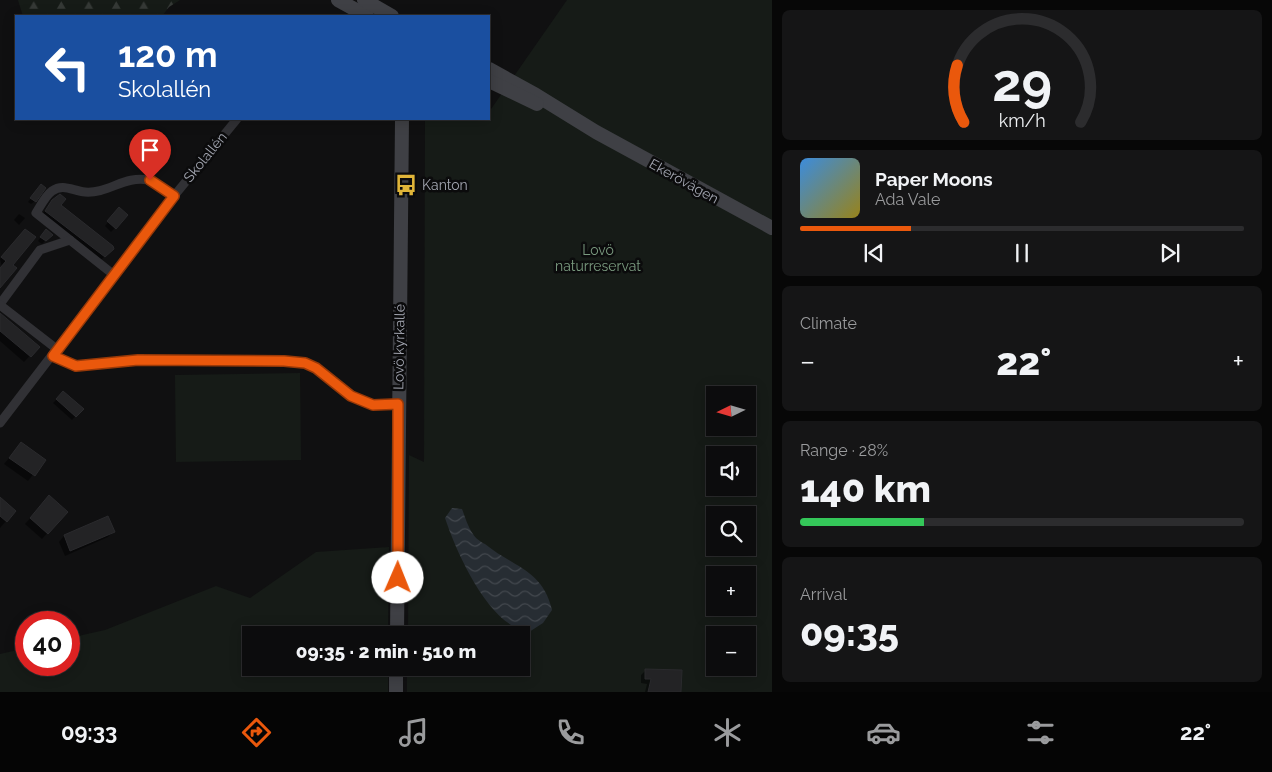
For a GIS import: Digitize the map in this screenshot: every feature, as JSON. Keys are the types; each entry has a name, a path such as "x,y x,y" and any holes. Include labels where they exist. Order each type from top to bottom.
{"street":[{"path":"338,0 365,15"},
{"path":"364,0 390,15"},
{"name":"Ekerövägen","path":"490,70 596,132 772,228"},
{"name":"Ekerövägen","path":"490,81 596,132"},
{"name":"Skolallén","path":"0,423 56,353 174,196 236,120"},
{"name":"Lovö kyrkallé","path":"397,626 402,120"},
{"name":"Skolallén","path":"114,275 36,213 52,191 65,186 85,192 105,189 133,179 150,180 174,196"},
{"path":"70,240 40,250 0,304 56,353 76,366 138,360 284,361 305,363 316,368 351,396 373,405 398,404"},
{"path":"396,676 396,692"}],"green space":[{"path":"18,0 180,0 169,7 163,15 23,15"},
{"name":"Lovö naturreservat","path":"567,0 772,0 772,692 407,692 407,676 530,676 530,626 408,626 409,455 424,462 425,120 490,120 490,111"},
{"path":"300,373 301,460 176,462 175,375"},
{"path":"389,547 388,626 242,626 242,676 388,676 388,692 0,692 0,654 15,651 15,676 80,676 80,636 105,630 216,586 250,598 316,552"}],"water":[{"path":"452,508 462,509 470,528 477,538 526,571 542,586 552,610 543,623 530,631 530,626 513,626 500,616 471,577 445,518"}],"building":[{"path":"41,184 46,188 36,202 30,198"},
{"path":"60,194 66,199 61,205 113,246 114,249 105,257 45,211 52,200"},
{"path":"119,207 128,215 116,229 107,221"},
{"path":"25,229 36,237 13,265 17,268 0,288 0,268 6,261 1,257"},
{"path":"46,229 53,235 46,241 40,237"},
{"path":"0,313 40,347 31,357 0,331"},
{"path":"63,391 84,409 76,417 56,399"},
{"path":"21,442 46,460 35,476 9,458"},
{"path":"49,495 68,512 48,534 30,518"},
{"path":"0,497 16,511 7,522 0,516"},
{"path":"108,516 115,532 70,551 64,535"},
{"path":"645,669 682,670 681,692 648,692 651,679 645,679"}],"place":[{"name":"Kanton","path":"406,185"}],"route":[{"path":"150,180 174,196 53,356 76,366 138,360 284,361 305,363 316,368 351,396 373,405 398,404 398,578"}]}
